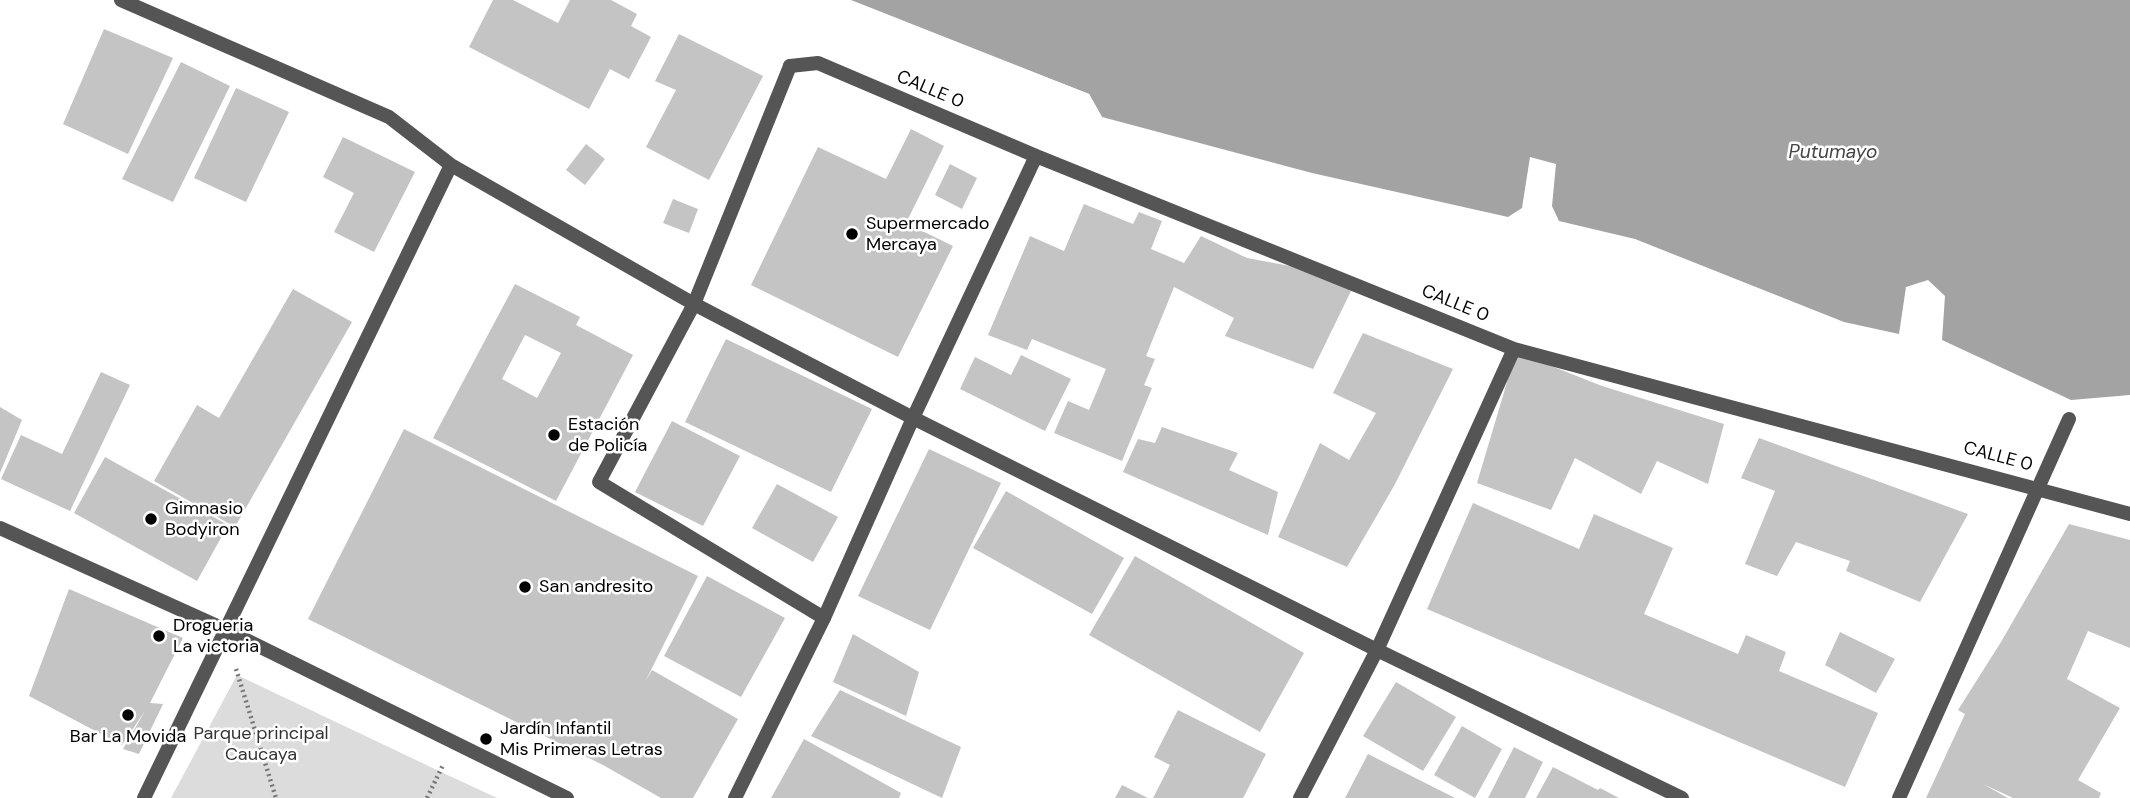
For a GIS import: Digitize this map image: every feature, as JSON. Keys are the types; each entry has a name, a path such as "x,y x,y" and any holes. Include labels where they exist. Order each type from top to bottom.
{"street":[{"path":"121,0 389,117 451,165 694,304 913,418 1377,650 1682,798"},
{"name":"CALLE 0","path":"694,304 790,65 818,63 1036,156 1514,349 2130,514"},
{"path":"735,798 824,618 913,418 1036,156"},
{"path":"144,798 228,631 451,165"},
{"path":"694,304 599,482 824,618"},
{"path":"1300,798 1377,650 1514,349"},
{"path":"1899,798 2036,487 2069,419"},
{"path":"0,528 228,631 567,798"}],"path":[{"path":"228,631 237,675 276,798"},
{"path":"427,798 454,742"}],"green space":[{"name":"Parque principal Caucaya","path":"237,675 439,771 497,798 171,798"}],"water":[{"name":"Putumayo","path":"851,0 2130,0 2130,395 2071,400 1942,340 1945,296 1928,280 1906,287 1899,334 1844,322 1635,239 1559,221 1552,206 1556,164 1530,157 1522,208 1508,217 1312,173 1102,117 1089,94"}],"pier":[{"path":"848,0 1089,94 1102,117 1098,119 1087,97"}],"building":[{"path":"493,0 513,0 558,23 570,0 611,0 637,14 631,26 651,37 629,79 610,69 589,109 469,47"},
{"path":"104,29 173,58 128,154 63,124"},
{"path":"679,34 763,76 709,180 646,147 676,90 655,81"},
{"path":"181,62 230,86 173,202 122,179"},
{"path":"236,88 289,112 246,202 194,178"},
{"name":"Supermercado Mercaya","path":"911,129 944,146 906,223 953,246 898,357 751,285 818,147 886,179"},
{"path":"343,137 415,172 374,252 334,232 354,193 323,177"},
{"path":"586,144 605,159 585,185 566,170"},
{"path":"950,164 977,178 962,209 935,195"},
{"path":"673,199 698,209 689,233 663,223"},
{"path":"1084,204 1133,224 1139,212 1162,221 1151,249 1184,263 1201,236 1247,258 1290,266 1353,287 1313,369 1225,336 1234,318 1174,287 1146,356 1155,359 1144,385 1152,388 1122,461 1054,433 1068,401 1089,410 1106,369 1032,339 1027,350 988,335 1030,236 1064,251"},
{"path":"515,284 580,317 576,325 633,355 556,501 433,438","holes":["525,335 561,353 537,398 502,379"]},
{"path":"293,289 352,322 235,527 154,481 197,405 219,418"},
{"path":"1363,333 1453,369 1394,486 1347,567 1278,537 1320,443 1349,460 1376,413 1333,393"},
{"path":"726,339 872,409 831,492 685,422"},
{"path":"1516,352 1602,386 1724,424 1708,484 1657,461 1641,494 1575,458 1551,510 1477,483"},
{"path":"1021,355 1071,379 1045,431 960,389 975,357 1011,375"},
{"path":"101,372 130,385 70,511 1,479 21,435 62,454"},
{"path":"0,407 22,420 0,473"},
{"path":"672,421 740,456 703,526 635,492"},
{"path":"1162,427 1238,453 1229,470 1278,492 1268,535 1123,472 1138,439 1155,443"},
{"path":"404,429 698,576 645,682 652,670 738,719 693,798 661,798 603,765 308,619"},
{"path":"1759,438 1968,514 1920,602 1846,571 1850,561 1796,542 1777,576 1745,564 1775,491 1741,478"},
{"path":"929,449 1001,483 930,630 858,596"},
{"name":"Gimnasio Bodyiron","path":"105,457 228,525 197,581 74,513"},
{"path":"777,484 838,517 813,562 752,528"},
{"path":"1006,491 1124,558 1092,614 973,548"},
{"path":"1473,503 1579,549 1594,514 1673,548 1644,614 1738,654 1746,635 1786,652 1779,671 1878,713 1845,787 1427,609"},
{"path":"2069,524 2130,540 2130,648 2088,631 2067,679 2120,708 2078,780 2101,793 2099,798 2013,798 1983,784 2008,798 1926,798 1965,714 1958,710"},
{"path":"1135,556 1304,653 1260,732 1089,635"},
{"path":"707,576 785,618 741,697 664,656"},
{"path":"69,589 183,638 150,703 163,704 139,754 123,749 145,711 122,745 29,696"},
{"path":"1840,632 1895,659 1876,693 1825,665"},
{"path":"853,634 919,672 906,716 833,682"},
{"path":"1396,682 1456,717 1423,771 1363,736"},
{"path":"840,690 961,747 942,798 811,736"},
{"path":"1178,710 1266,754 1243,798 1153,798 1170,765 1154,757"},
{"path":"1462,726 1502,749 1475,798 1434,775"},
{"path":"804,739 901,793 899,798 771,798"},
{"path":"1514,747 1543,762 1525,798 1488,798"},
{"path":"1368,754 1455,798 1345,798"},
{"path":"1553,767 1598,790 1600,788 1619,798 1536,798"},
{"path":"1122,785 1148,798 1115,798"}],"place":[{"name":"Supermercado Mercaya","path":"852,234"},
{"name":"Estación de Policía","path":"554,435"},
{"name":"Gimnasio Bodyiron","path":"151,519"},
{"name":"San andresito","path":"525,587"},
{"name":"Drogueria La victoria","path":"159,636"},
{"name":"Bar La Movida","path":"128,715"},
{"name":"Jardín Infantil Mis Primeras Letras","path":"486,739"}]}
